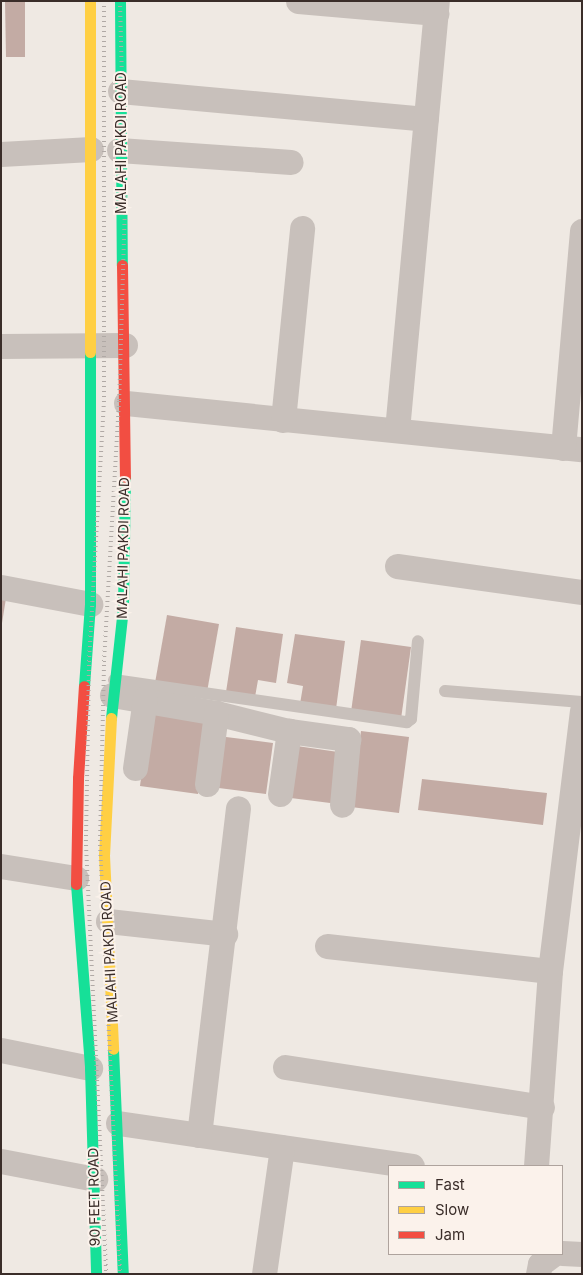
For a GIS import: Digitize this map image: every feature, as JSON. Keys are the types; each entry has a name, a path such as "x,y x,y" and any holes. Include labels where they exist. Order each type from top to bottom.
{"main road":[{"name":"MALAHI PAKDI ROAD","path":"90,1 90,604 79,750 76,878 92,1119"},
{"name":"MALAHI PAKDI ROAD","path":"118,1123 104,855 113,687 124,607 126,403 119,150 120,1"},
{"path":"83,963 110,961"},
{"name":"90 FEET ROAD","path":"92,1119 96,1274"},
{"name":"90 FEET ROAD","path":"118,1123 123,1274"}],"street":[{"path":"298,1 436,7 397,430"},
{"path":"120,91 426,119"},
{"path":"1,154 91,148"},
{"path":"119,150 291,162"},
{"path":"283,420 302,228"},
{"path":"126,403 572,448 582,231"},
{"path":"1,346 125,345"},
{"path":"397,566 582,592"},
{"path":"1,587 90,604"},
{"path":"113,687 145,699 216,713 289,731 349,740 342,805"},
{"path":"135,768 145,699"},
{"path":"536,1165 542,1107 550,970 575,811 582,710"},
{"path":"207,784 216,713"},
{"path":"280,794 289,731"},
{"path":"199,1135 225,934 238,808"},
{"path":"1,866 76,878"},
{"path":"108,921 225,934"},
{"path":"328,946 550,970"},
{"path":"1,1050 90,1068"},
{"path":"285,1066 542,1107"},
{"path":"118,1123 405,1165"},
{"path":"264,1274 282,1147"},
{"path":"1,1161 95,1179"},
{"path":"547,1260 582,1254"}],"lane":[{"path":"113,687 407,722 411,719 418,641"},
{"path":"445,691 582,702"}],"building":[{"path":"5,1 25,1 25,57 6,57"},
{"path":"1,591 7,592 2,623 1,623"},
{"path":"167,615 219,624 207,692 155,683"},
{"path":"236,627 283,634 276,683 258,680 255,697 226,692"},
{"path":"295,634 345,641 336,709 300,704 303,686 287,683"},
{"path":"361,640 411,647 401,719 351,712"},
{"path":"150,710 209,718 198,794 140,786"},
{"path":"361,731 409,737 399,813 351,807"},
{"path":"218,736 273,743 266,794 211,787"},
{"path":"290,745 345,753 338,804 283,797"},
{"path":"422,779 547,793 543,825 418,810"}],"railway":[{"path":"104,1 104,401 89,665 86,845 106,1274"},
{"path":"120,1 125,204 119,401 104,665 100,845 120,1274"}],"traffic: fast":[{"path":"120,1 122,265"},
{"path":"84,686 90,604 90,352"},
{"path":"111,718 123,607 125,477"},
{"path":"76,884 90,1068 96,1274"},
{"path":"113,1049 123,1274"}],"traffic: slow":[{"path":"90,1 90,352"},
{"path":"111,718 104,855 113,1049"}],"traffic: jam":[{"path":"122,265 125,477"},
{"path":"76,884 78,778 84,686"}]}
